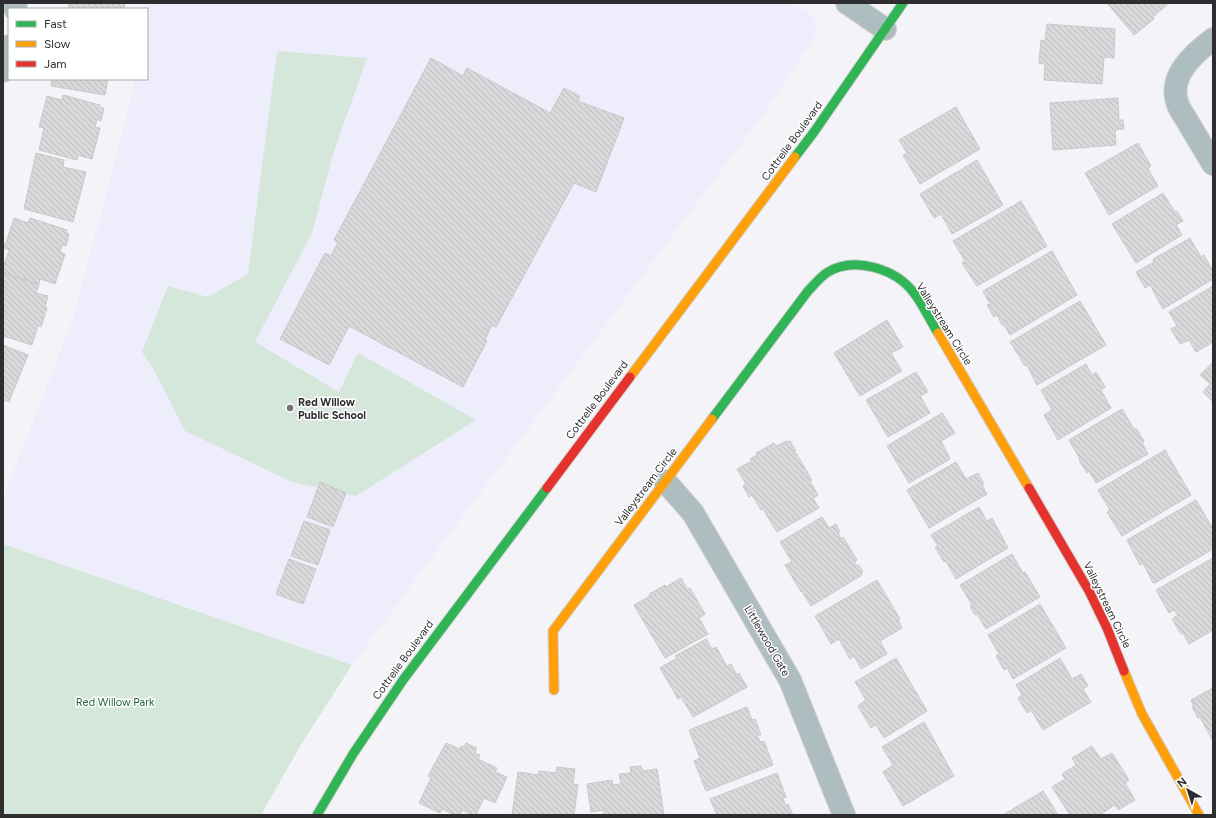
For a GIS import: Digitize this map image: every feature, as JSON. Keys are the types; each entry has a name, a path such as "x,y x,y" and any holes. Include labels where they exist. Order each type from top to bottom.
{"street":[{"path":"847,3 885,29"},
{"name":"Cottrelle Boulevard","path":"317,815 353,754 403,680 814,132 903,3"},
{"path":"1213,39 1195,54 1184,67 1177,81 1175,92 1178,105 1213,164"},
{"path":"3,71 8,50"},
{"name":"Valleystream Circle","path":"554,690 553,630 808,291 828,272 850,264 870,265 891,274 903,282 914,293 1089,591 1107,628 1142,714 1199,815"},
{"name":"Littlewood Gate","path":"665,481 693,513 790,680 844,815"}],"shaded area":[{"name":"Red Willow Public School","path":"145,3 791,3 808,12 814,18 817,26 816,35 767,109 352,665 3,544 3,499 73,318 131,100 134,80 148,80 148,8 144,8"}],"green space":[{"path":"277,51 367,58 334,151 312,233 255,342 339,392 358,353 476,420 356,496 292,482 185,431 153,368 142,352 168,286 208,297 248,274"},
{"name":"Red Willow Park","path":"3,544 352,665 302,743 261,815 3,815"}],"building":[{"path":"63,3 125,3 124,8 68,8 69,4"},
{"path":"1107,3 1169,3 1153,17 1154,19 1134,35"},
{"path":"1047,24 1115,29 1114,58 1104,57 1102,84 1044,80 1045,64 1039,63 1041,40 1045,41"},
{"path":"431,58 463,76 467,68 550,113 564,88 580,96 578,101 624,118 596,192 574,183 496,327 492,325 485,340 487,341 463,387 349,326 329,365 280,339 325,253 331,256 338,242 334,240"},
{"path":"52,80 108,80 105,95 51,86"},
{"path":"63,95 100,105 100,108 104,108 101,121 97,119 95,127 100,128 92,159 78,155 77,160 39,150 44,128 39,127 47,96 62,100"},
{"path":"1118,98 1119,120 1123,120 1124,129 1115,130 1116,145 1053,150 1050,103"},
{"path":"956,107 980,149 920,184 903,155 907,153 899,140"},
{"path":"1138,143 1151,166 1148,169 1158,186 1109,215 1085,173"},
{"path":"36,153 64,160 63,167 86,172 73,222 24,209"},
{"path":"977,160 1003,205 952,234 941,214 934,218 920,194"},
{"path":"1163,193 1175,212 1177,211 1183,221 1176,225 1182,235 1136,263 1112,224"},
{"path":"1021,201 1047,246 977,286 962,263 965,261 953,241"},
{"path":"14,218 28,223 30,218 67,230 66,233 69,234 66,246 62,245 60,252 65,254 55,284 40,279 39,284 3,272 9,250 4,248"},
{"path":"1190,238 1201,257 1204,255 1213,271 1213,279 1163,309 1150,285 1145,288 1136,272 1154,262 1153,259"},
{"path":"1052,251 1077,295 1010,335 1004,325 1002,325 997,315 994,317 987,305 990,304 983,291"},
{"path":"3,273 39,285 36,293 48,296 45,307 47,308 41,327 38,326 32,345 3,336"},
{"path":"1213,286 1213,342 1196,352 1189,340 1180,344 1171,329 1177,326 1169,312"},
{"path":"1080,301 1106,345 1037,385 1027,365 1025,366 1010,342"},
{"path":"887,320 903,347 891,353 902,371 860,396 834,353"},
{"path":"3,345 28,355 9,402 3,400"},
{"path":"1213,362 1213,402 1203,392 1210,384 1200,375"},
{"path":"1086,364 1092,375 1096,372 1105,387 1101,390 1111,408 1058,440 1044,415 1052,410 1041,390"},
{"path":"916,372 928,392 920,396 930,413 888,437 866,400"},
{"path":"1122,409 1134,429 1136,428 1144,441 1142,443 1148,454 1096,483 1089,471 1087,473 1069,440"},
{"path":"942,413 955,433 941,441 950,459 909,483 887,446"},
{"path":"790,441 796,451 793,453 796,453 812,480 810,481 818,495 813,498 819,508 777,532 763,509 761,510 752,495 749,497 743,486 746,484 737,469 752,461 750,459 757,455 756,453 774,443 776,446"},
{"path":"1165,450 1191,495 1122,536 1107,512 1110,510 1098,490"},
{"path":"956,462 966,479 978,473 987,494 929,528 907,490"},
{"path":"320,482 346,493 333,527 307,517"},
{"path":"1196,500 1213,529 1213,549 1153,583 1143,563 1140,565 1127,540"},
{"path":"979,507 987,521 992,518 1008,548 956,579 946,561 944,562 935,547 938,546 931,535"},
{"path":"822,517 829,528 836,524 840,532 838,533 841,539 843,537 857,560 854,562 857,566 859,565 863,572 861,573 862,575 811,606 785,565 792,562 780,542"},
{"path":"304,521 330,530 318,565 291,556"},
{"path":"1012,554 1040,597 986,629 977,614 975,615 970,606 972,605 960,585"},
{"path":"1213,558 1213,630 1189,644 1183,633 1181,634 1172,619 1178,615 1174,610 1169,613 1156,590"},
{"path":"289,559 316,569 303,604 276,594"},
{"path":"681,578 687,589 690,588 705,614 699,618 708,634 665,658 634,605 650,596 649,594 665,585 666,587"},
{"path":"877,580 900,619 898,620 902,628 880,641 887,654 861,669 854,656 850,659 839,639 831,644 815,616"},
{"path":"1040,604 1066,648 1013,679 1007,668 1004,670 996,656 999,654 988,635"},
{"path":"706,639 712,649 716,647 727,666 731,664 737,675 739,673 747,687 693,717 681,697 678,699 660,668 677,658 675,656"},
{"path":"896,658 927,711 884,738 876,725 871,728 858,706 866,700 855,682"},
{"path":"1060,658 1072,679 1081,674 1088,686 1083,689 1091,702 1043,730 1031,710 1027,713 1018,698 1022,695 1016,685"},
{"path":"1213,688 1213,741 1200,717 1198,718 1192,707 1194,707 1191,700"},
{"path":"747,707 752,720 755,719 761,735 757,735 760,742 764,741 773,765 706,791 694,761 700,758 689,730"},
{"path":"924,722 954,776 903,806 883,772 893,765 882,747"},
{"path":"446,743 460,749 461,746 464,747 466,743 477,748 475,753 480,755 478,759 497,768 495,772 507,777 495,803 484,798 476,815 472,815 462,810 460,815 455,815 442,809 440,813 419,803 431,778 428,776"},
{"path":"1092,746 1101,759 1112,753 1129,780 1125,783 1135,800 1118,810 1115,805 1099,815 1070,815 1052,787 1065,779 1062,774 1076,765 1072,758"},
{"path":"641,766 643,771 657,769 664,815 604,815 603,810 591,812 587,784 612,780 613,785 621,784 619,774 631,773 630,767"},
{"path":"557,767 575,769 573,784 578,785 574,815 512,815 518,772 539,775 539,771 556,773"},
{"path":"777,773 786,797 783,798 786,806 788,804 793,815 717,815 710,799"},
{"path":"1043,791 1058,815 1003,815"}],"traffic: fast":[{"path":"795,157 814,132 903,3"},
{"path":"712,419 808,291 825,274 839,267 862,265 897,277 914,293 938,333"},
{"path":"317,815 353,754 403,680 547,488"}],"traffic: slow":[{"path":"630,377 795,157"},
{"path":"938,333 1029,488"},
{"path":"554,690 553,631 712,419"},
{"path":"1124,671 1142,714 1199,815"}],"traffic: jam":[{"path":"547,488 630,377"},
{"path":"1029,488 1089,591 1107,628 1124,671"}],"place":[{"name":"Red Willow Public School","path":"290,408"}]}
